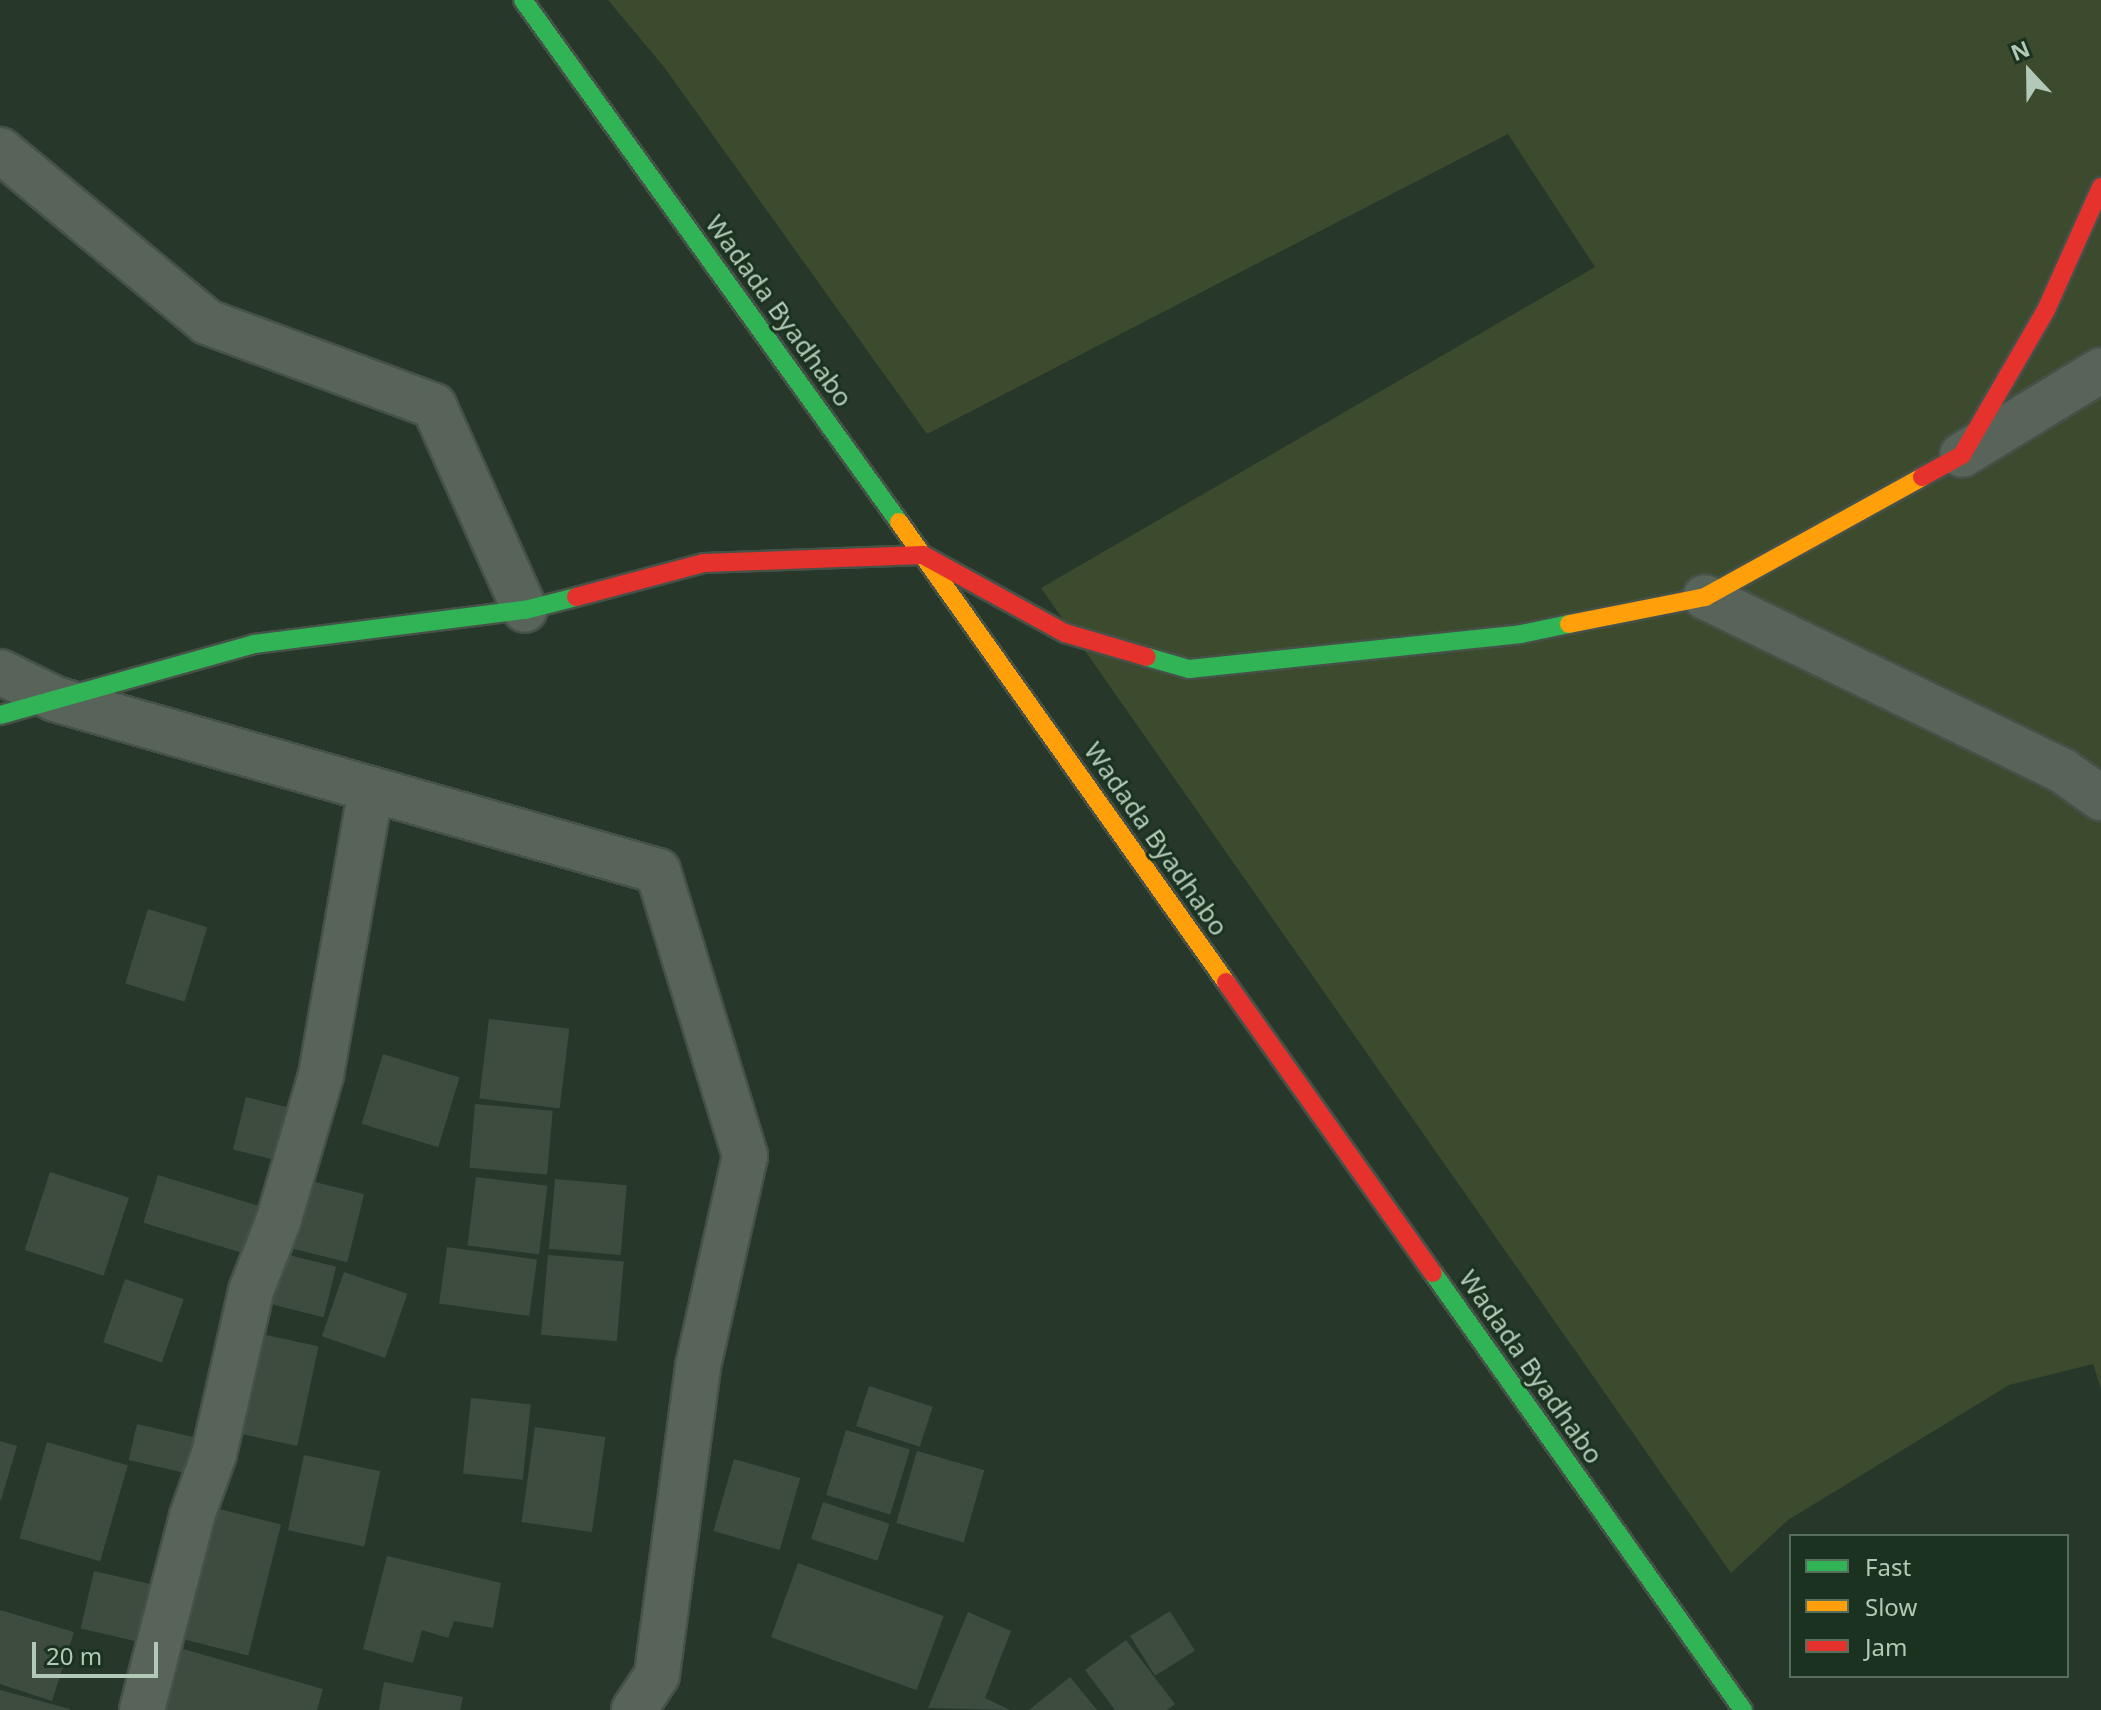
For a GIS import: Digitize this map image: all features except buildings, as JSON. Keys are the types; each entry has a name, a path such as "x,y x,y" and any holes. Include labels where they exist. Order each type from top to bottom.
{"street":[{"name":"Wadada Byadhabo","path":"523,0 923,555 1743,1710"},
{"path":"0,150 207,322 434,406 525,610"},
{"path":"1962,455 2046,310 2101,187"},
{"path":"0,715 254,644 525,610 704,563 923,555 1065,633 1189,669 1521,634 1705,597 1962,455 2101,370"},
{"path":"1705,597 2063,771 2101,798"},
{"path":"0,672 55,699 658,871 745,1156 698,1367 657,1675 634,1710"},
{"path":"142,1710 192,1516 214,1454 251,1291 279,1219 321,1075 371,789"}],"green space":[{"path":"608,0 2101,0 2101,1389 2093,1364 2009,1385 1788,1520 1731,1573 1041,588 1595,267 1508,134 927,434 664,67"}],"traffic: fast":[{"path":"523,0 899,522"},
{"path":"0,715 254,644 525,610 576,597"},
{"path":"1147,657 1189,669 1521,634 1569,624"},
{"path":"1433,1273 1743,1710"}],"traffic: slow":[{"path":"1569,624 1705,597 1922,477"},
{"path":"899,522 1226,982"}],"traffic: jam":[{"path":"1922,477 1962,455 2046,310 2101,187"},
{"path":"576,597 704,563 923,555 1065,633 1147,657"},
{"path":"1226,982 1433,1273"}]}
